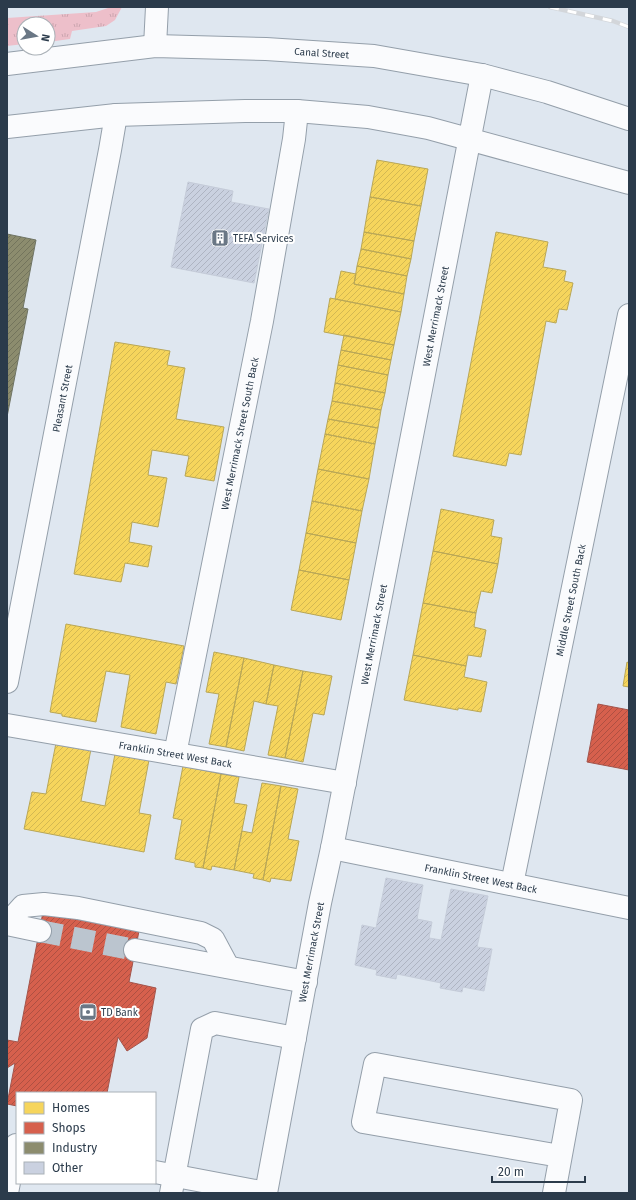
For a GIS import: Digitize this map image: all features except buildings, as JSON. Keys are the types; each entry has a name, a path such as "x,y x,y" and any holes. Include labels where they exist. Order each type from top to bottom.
{"street":[{"path":"155,46 157,7"},
{"name":"Canal Street","path":"7,64 155,46 266,49 374,56 482,75 546,92 629,119"},
{"name":"West Merrimack Street","path":"266,1193 482,75"},
{"path":"7,127 116,115 245,111 297,111 368,117 428,128 629,183"},
{"name":"West Merrimack Street South Back","path":"175,754 262,321 294,139 297,111"},
{"name":"Pleasant Street","path":"7,682 11,637 116,115"},
{"name":"Middle Street South Back","path":"512,884 629,315"},
{"name":"Franklin Street West Back","path":"7,725 345,784"},
{"name":"Franklin Street West Back","path":"332,848 629,908"},
{"path":"40,931 7,924 23,906 44,904 86,910 201,933 213,939 228,967"},
{"path":"135,950 306,982"},
{"path":"266,1193 167,1180 202,1029 215,1023 295,1038"},
{"path":"554,1193 571,1100 374,1064 363,1122 560,1156"},
{"path":"7,1193 13,1145"}],"green space":[{"path":"111,7 122,7 115,20 106,26 72,31 70,39 56,41 56,16 37,16 96,12"},
{"path":"16,17 16,45 7,46 7,18"}],"tunnel":[{"path":"40,931 135,950"}],"railway":[{"path":"550,7 613,21 629,27"}],"place":[{"name":"TEFA Services","path":"220,238"},
{"name":"TD Bank","path":"88,1012"}]}
